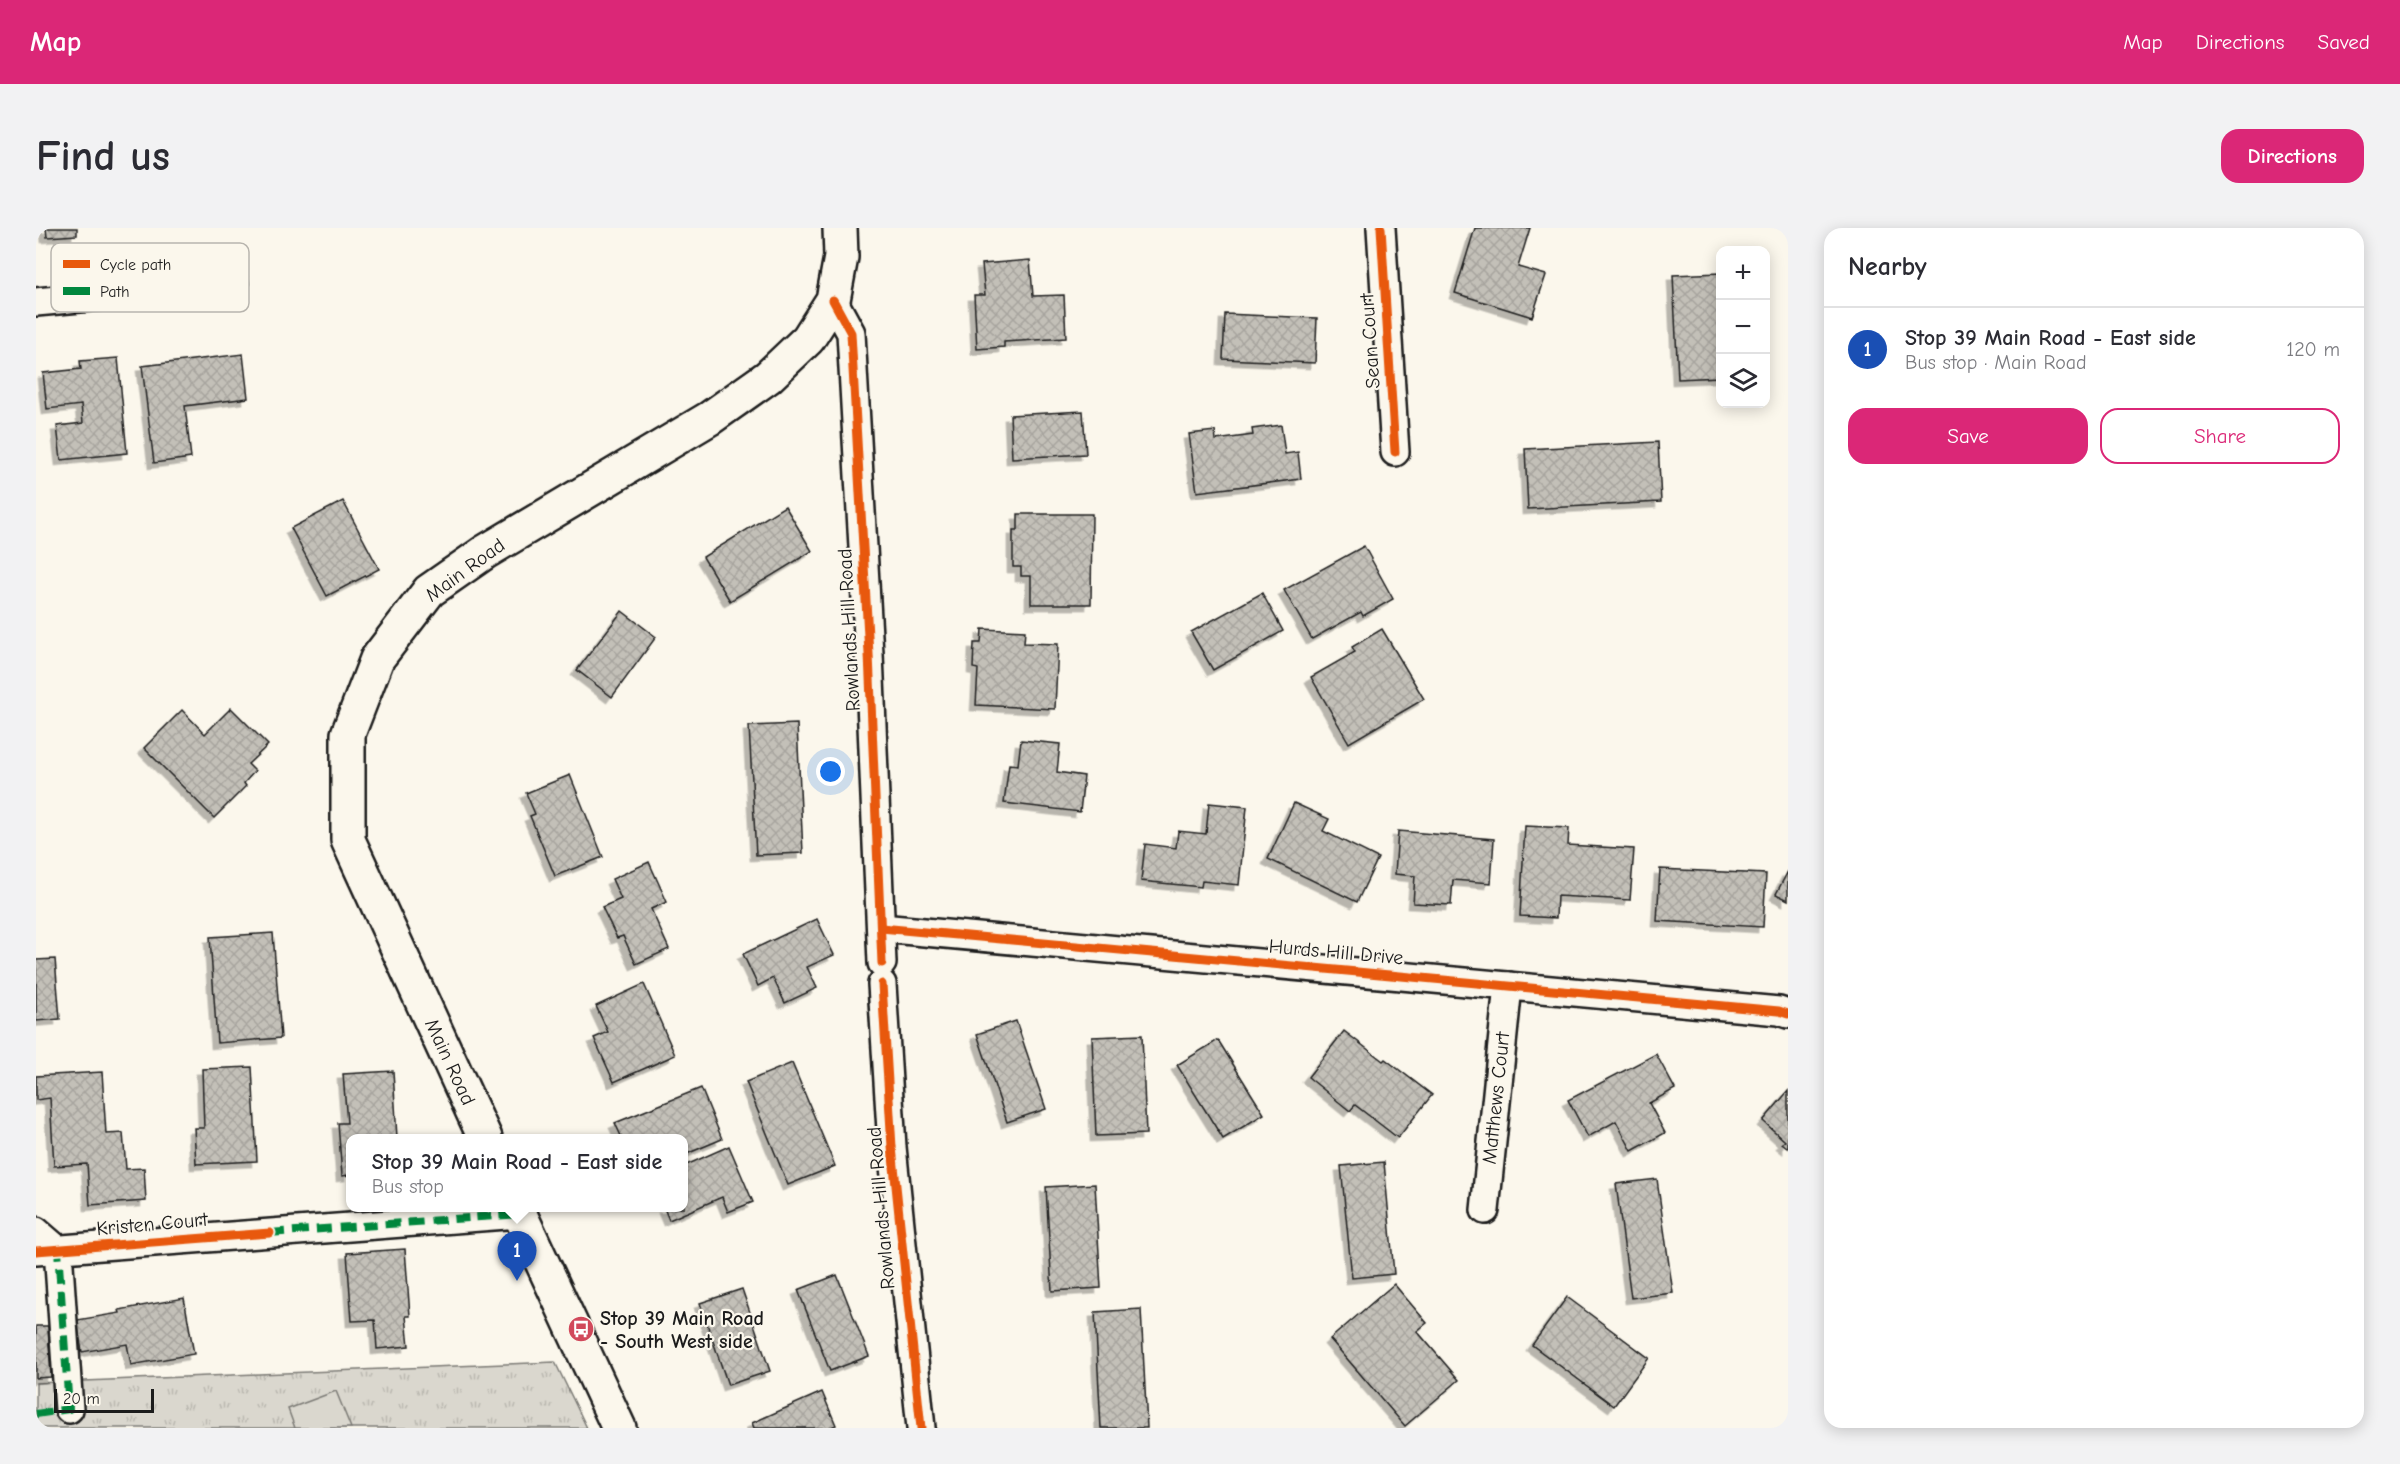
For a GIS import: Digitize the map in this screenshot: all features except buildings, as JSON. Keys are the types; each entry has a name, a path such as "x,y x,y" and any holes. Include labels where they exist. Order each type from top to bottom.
{"main road":[{"name":"Main Road","path":"483,1134 348,840 348,734 377,659 429,591 485,552 710,417 768,377 808,339 833,300 841,257 840,228"},
{"path":"519,1212 619,1428"}],"street":[{"name":"Sean Court","path":"1381,228 1395,452"},
{"name":"Rowlands Hill Road","path":"833,300 851,333 869,654 882,974 892,1147 921,1428"},
{"path":"36,302 51,301"},
{"name":"Hurds Hill Drive","path":"881,928 1788,1014"},
{"name":"Matthews Court","path":"1485,1210 1508,986"},
{"name":"Kristen Court","path":"47,1251 508,1212"},
{"path":"36,1231 47,1251 69,1409"}],"green space":[{"path":"555,1362 587,1428 36,1428 36,1383"},
{"path":"336,1391 351,1428 295,1428 288,1409"}],"marked path":[{"path":"270,1233 520,1214"},
{"path":"36,1414 69,1409 58,1250"}],"cycle path":[{"path":"1381,228 1395,452"},
{"path":"833,300 851,333 869,654 882,963"},
{"path":"881,928 1779,1011 1788,1014"},
{"path":"882,984 892,1147 921,1428"},
{"path":"36,1251 270,1233"}],"place":[{"name":"Stop 39 Main Road - East side","path":"517,1281"},
{"name":"Stop 39 Main Road - South West side","path":"581,1329"}]}
